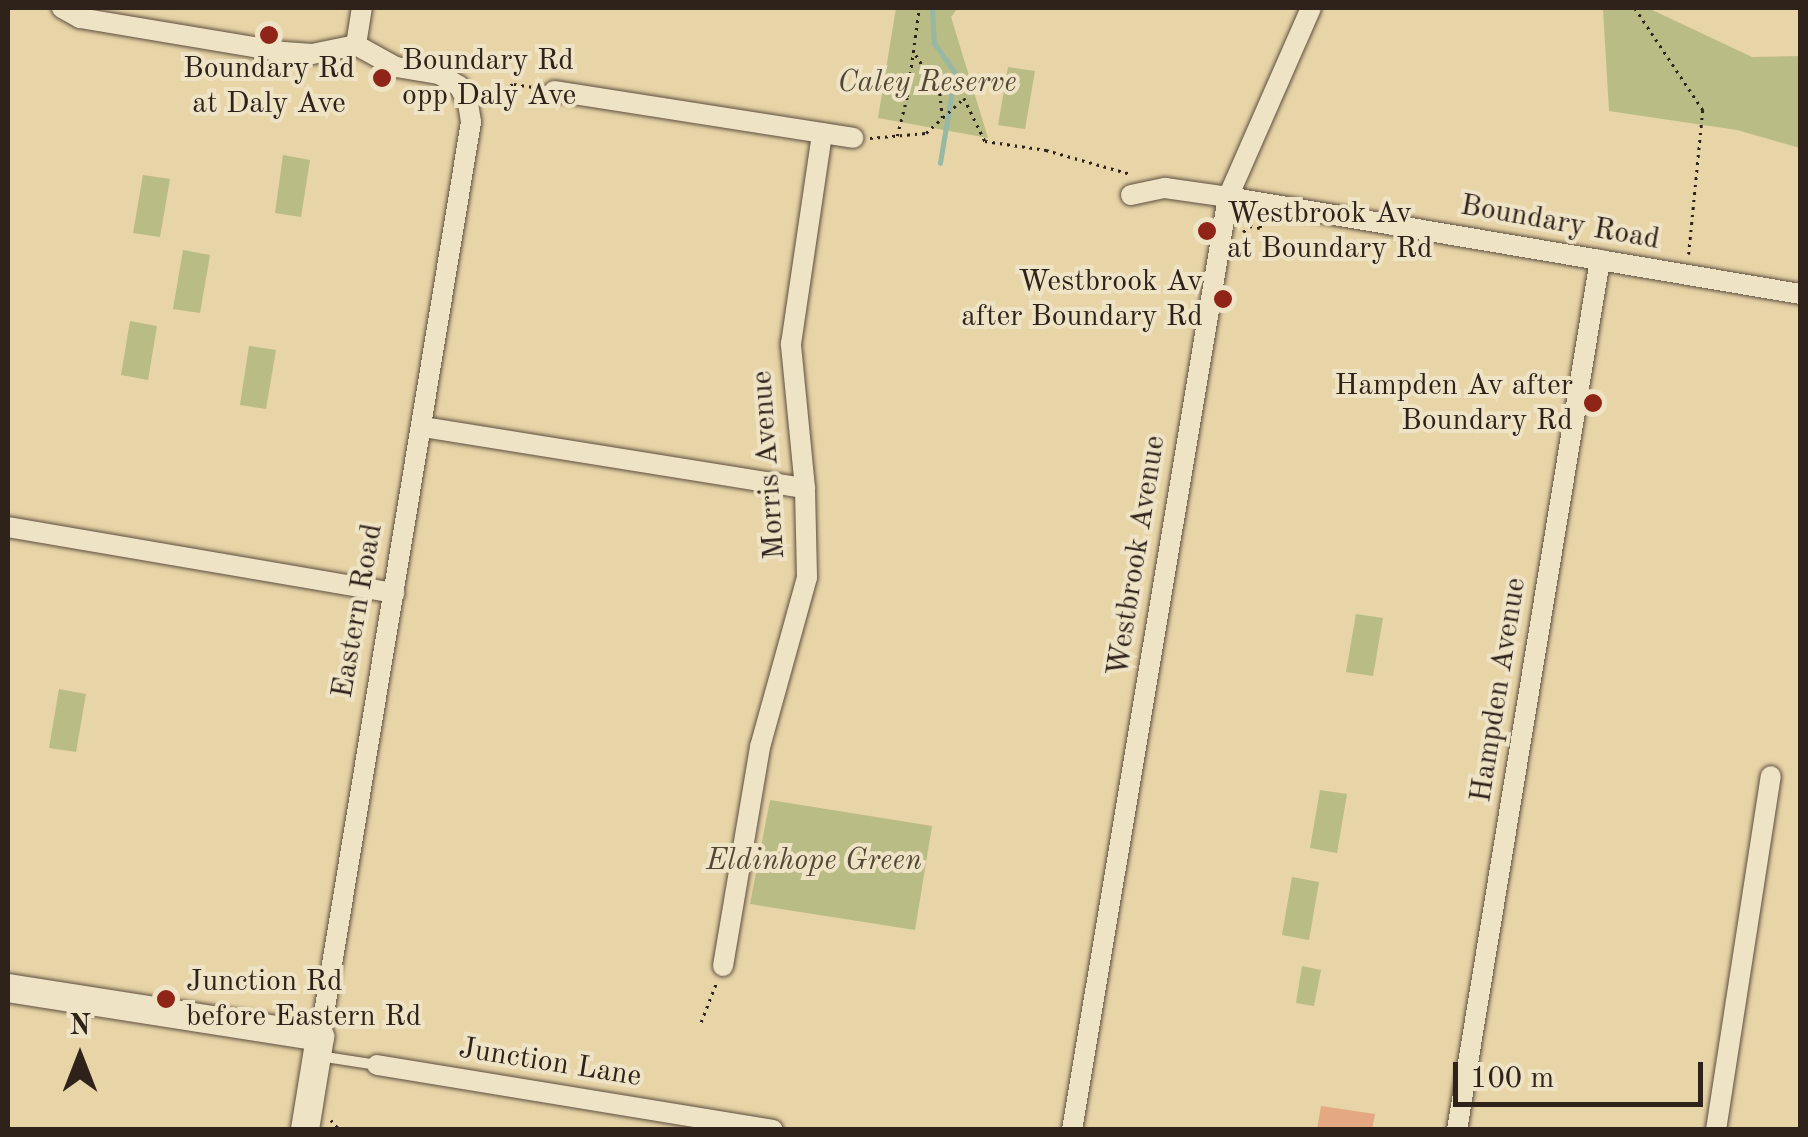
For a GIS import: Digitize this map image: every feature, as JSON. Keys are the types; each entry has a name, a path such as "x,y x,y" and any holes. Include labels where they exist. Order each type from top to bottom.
{"main road":[{"path":"8,988 318,1046"},
{"name":"Eastern Road","path":"318,1046 318,1125"}],"street":[{"path":"62,8 80,18 284,52 312,54 356,45 396,67 440,74 459,86 468,103"},
{"path":"356,45 362,8"},
{"name":"Westbrook Avenue","path":"1072,1130 1228,197 1310,8"},
{"path":"554,90 853,138"},
{"name":"Eastern Road","path":"318,1046 472,122 468,103"},
{"name":"Morris Avenue","path":"723,966 760,747 806,577 805,488 791,344 822,133"},
{"name":"Boundary Road","path":"1132,195 1165,188 1228,197 1800,294"},
{"name":"Hampden Avenue","path":"1457,1130 1600,260"},
{"path":"422,427 805,488"},
{"path":"8,526 394,592"},
{"path":"1716,1130 1771,776"},
{"name":"Junction Lane","path":"377,1065 773,1130"}],"lane":[{"name":"Junction Lane","path":"318,1046 377,1065"}],"path":[{"path":"896,138 915,54 919,8"},
{"path":"1635,8 1703,110 1686,274"},
{"path":"915,54 940,93 943,121"},
{"path":"468,103 514,84 554,90"},
{"path":"853,138 926,133 964,98 985,141 1046,150 1165,188"},
{"path":"702,1022 723,966"},
{"path":"318,1125 340,1130"}],"green space":[{"name":"Caley Reserve","path":"896,8 958,8 951,17 988,138 878,118"},
{"path":"1648,8 1752,57 1800,56 1800,148 1737,130 1609,111 1603,9"},
{"path":"1008,67 1035,71 1025,129 998,125"},
{"path":"283,155 310,160 301,217 275,213"},
{"path":"143,175 170,179 160,237 133,233"},
{"path":"183,250 210,255 200,313 173,309"},
{"path":"130,321 157,326 148,380 121,375"},
{"path":"249,346 276,350 266,409 240,405"},
{"path":"1356,614 1383,618 1373,676 1346,672"},
{"path":"59,689 86,694 76,752 49,748"},
{"path":"1320,790 1347,794 1337,853 1310,848"},
{"name":"Eldinhope Green","path":"770,800 932,826 915,930 750,904"},
{"path":"1292,877 1319,882 1309,940 1282,935"},
{"path":"1302,966 1321,970 1314,1006 1296,1003"}],"building":[{"path":"1321,1106 1375,1114 1372,1130 1317,1130"}],"waterway":[{"path":"932,8 934,43 955,73 940,163"}],"place":[{"name":"Boundary Rd at Daly Ave","path":"269,35"},
{"name":"Boundary Rd opp Daly Ave","path":"382,78"},
{"name":"Westbrook Av at Boundary Rd","path":"1207,231"},
{"name":"Westbrook Av after Boundary Rd","path":"1223,299"},
{"name":"Hampden Av after Boundary Rd","path":"1593,403"},
{"name":"Junction Rd before Eastern Rd","path":"166,999"}]}
